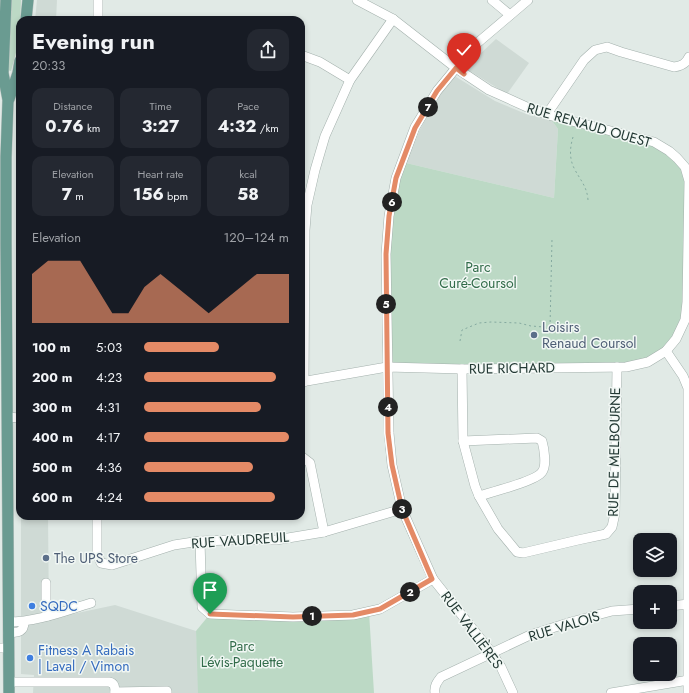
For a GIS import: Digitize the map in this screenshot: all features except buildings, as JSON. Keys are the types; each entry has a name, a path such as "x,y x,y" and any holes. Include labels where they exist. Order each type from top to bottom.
{"main road":[{"path":"6,0 3,73 8,100 4,137 6,243 3,387 7,418 4,429 4,512 8,627 4,648 9,682 9,693"},
{"path":"26,16 28,0"},
{"path":"6,84 16,75"}],"street":[{"path":"98,0 98,16"},
{"name":"RUE RENAUD OUEST","path":"357,0 393,19 456,68 489,90 529,108 547,114 654,142 677,158 685,168 689,181 688,302"},
{"path":"492,0 510,15"},
{"name":"RUE VALLIÈRES","path":"513,693 501,667 492,653 432,579 402,509 392,465 388,433 386,254 389,216 396,178 415,128 437,91 475,45 528,0"},
{"path":"305,230 307,206 314,170 325,136 350,80 393,19"},
{"path":"547,114 584,60 595,50 607,47 674,67 682,66 689,57"},
{"path":"305,56 320,62 350,80"},
{"name":"RUE RICHARD","path":"305,381 388,366 462,368 626,367 648,362 666,351 676,340 685,320 688,302"},
{"path":"666,351 684,376 688,388 688,693"},
{"name":"RUE DE MELBOURNE","path":"462,368 463,441 474,486 498,529 517,552 523,553 606,534 612,527 615,513 617,367"},
{"path":"7,418 16,418"},
{"path":"463,441 537,438 542,441 544,447 544,468 542,473 533,479 479,496"},
{"path":"305,459 310,463 324,532"},
{"name":"RUE VAUDREUIL","path":"97,520 97,553 102,563 112,565 174,545 232,540 276,540 324,532 402,509"},
{"path":"200,542 202,607 210,614 293,617 353,615 380,609 432,579"},
{"path":"46,583 46,608 48,616"},
{"path":"8,627 91,603"},
{"path":"677,605 688,604"},
{"name":"RUE VALOIS","path":"435,693 437,682 441,677 530,635 571,622 612,612 633,610"},
{"path":"611,693 688,680"},
{"path":"9,682 109,682 114,684 115,692 167,693"}],"path":[{"path":"573,137 570,152 571,161 584,184 588,200"},
{"path":"550,327 552,239"},
{"path":"460,341 462,330 479,323 519,323 531,326 557,328"}],"shaded area":[{"path":"37,0 57,0 56,16 35,16"},
{"path":"496,39 529,63 507,94 465,68"},
{"path":"453,75 495,101 531,116 547,114 558,129 554,198 406,163 420,129 435,100"},
{"path":"21,520 48,520 49,619 115,605 196,631 200,693 33,693 34,675 21,674"}],"green space":[{"path":"10,0 21,0 20,16 16,16 16,53 11,71 7,70"},
{"name":"Parc Curé-Coursol","path":"547,114 654,142 685,167 687,302 676,339 648,362 387,367 386,254 396,178 406,163 554,198 558,129"},
{"name":"Parc Lévis-Paquette","path":"369,612 374,693 198,693 196,631 210,614"}],"place":[{"name":"Loisirs Renaud Coursol","path":"534,335"},
{"name":"The UPS Store","path":"46,558"},
{"name":"SQDC","path":"32,606"},
{"name":"Fitness A Rabais | Laval / Vimon","path":"30,658"}],"route":[{"path":"210,614 293,617 353,615 380,609 432,579 402,509 392,465 388,433 386,254 389,216 396,178 415,128 437,91 456,68 464,74"}]}
